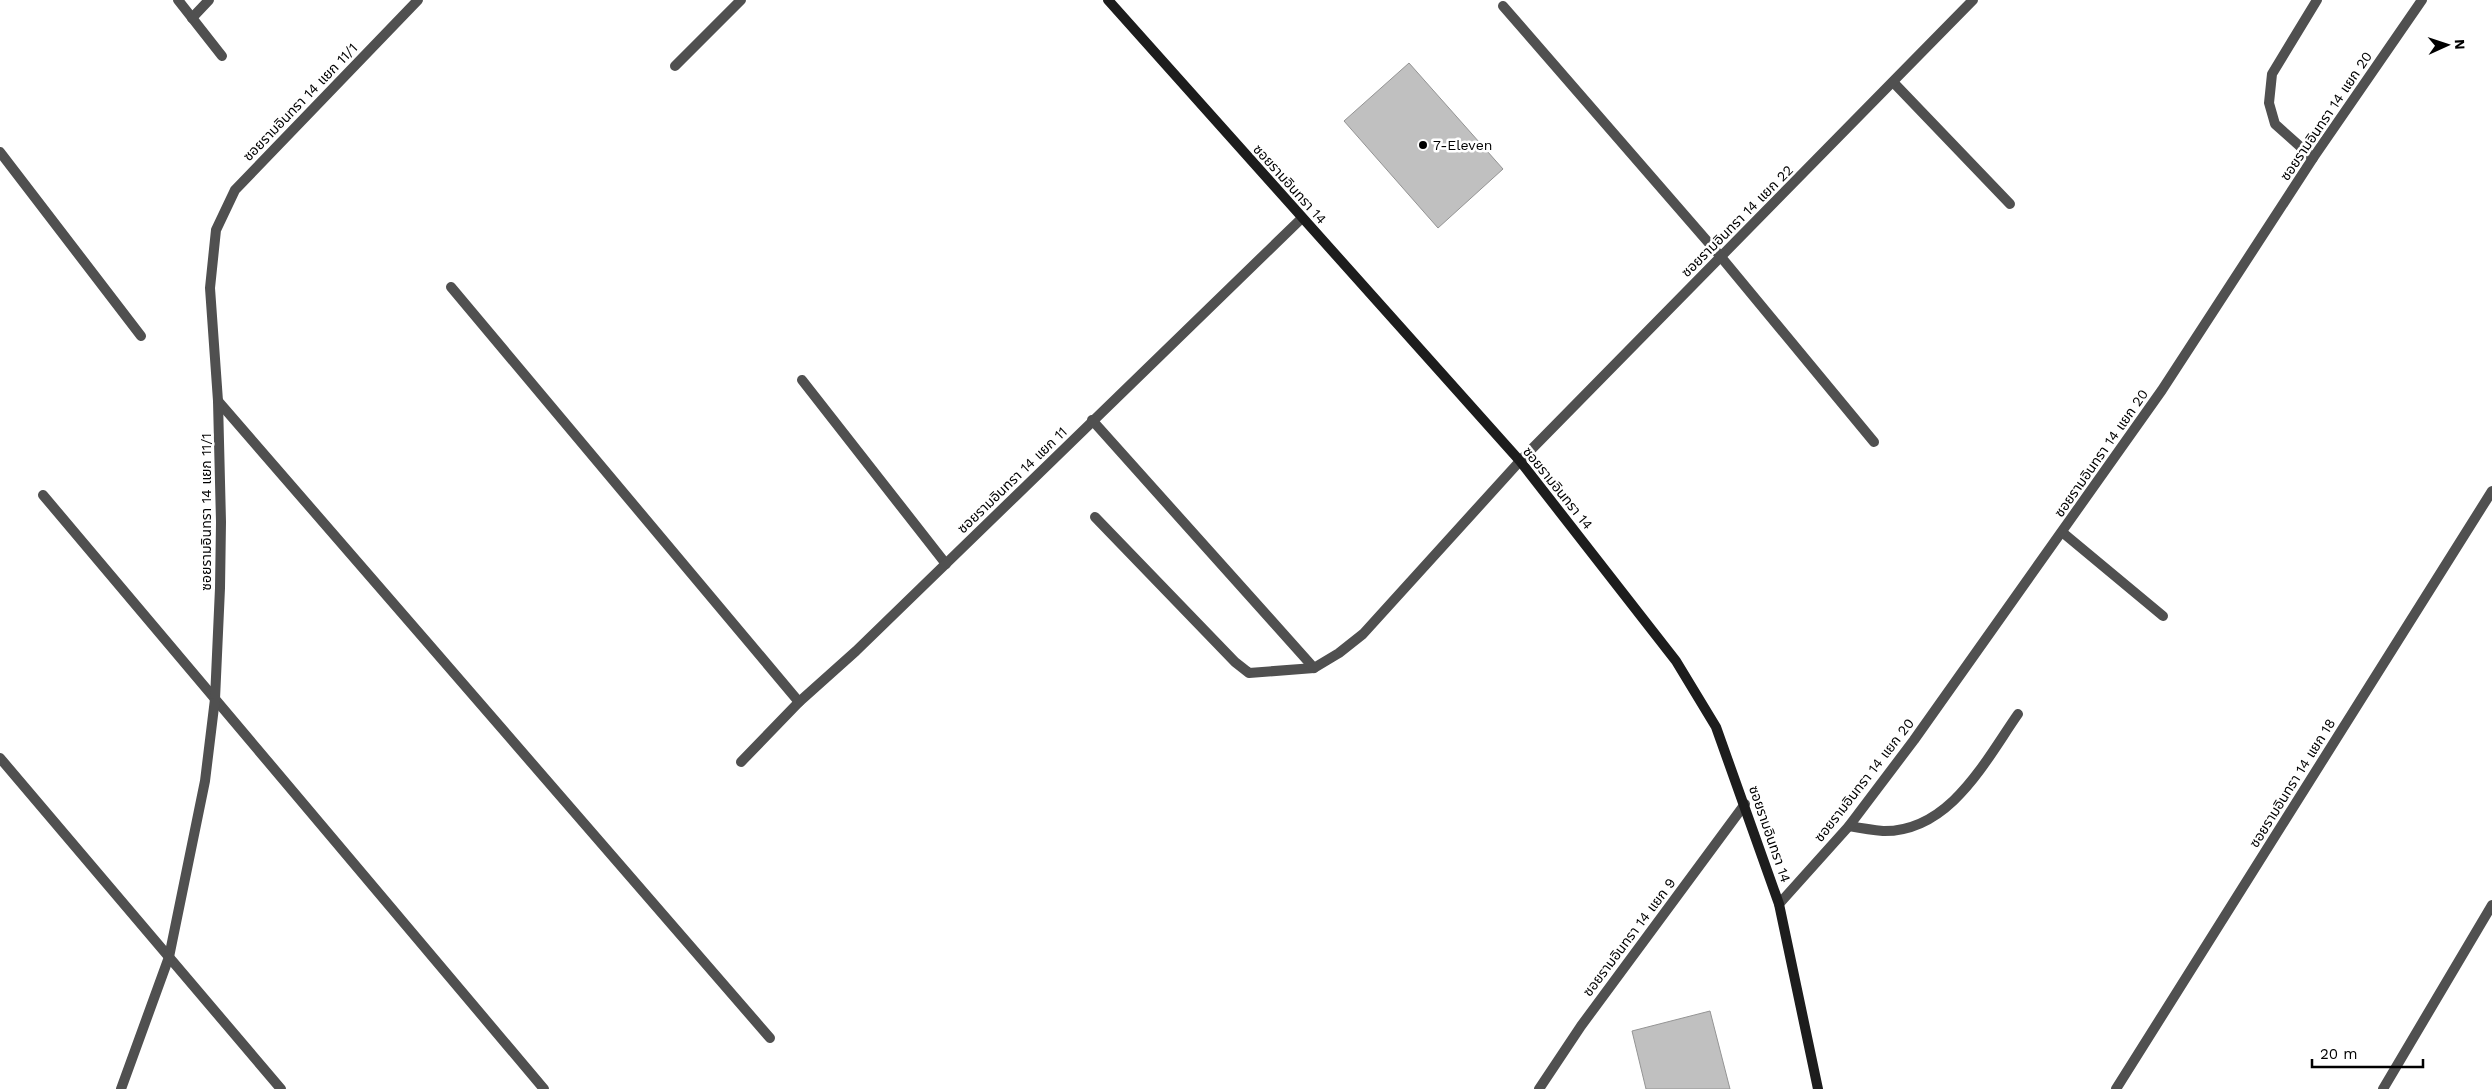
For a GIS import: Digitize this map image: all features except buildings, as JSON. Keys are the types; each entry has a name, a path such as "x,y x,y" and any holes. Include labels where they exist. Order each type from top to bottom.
{"street":[{"path":"178,0 222,56"},
{"path":"192,18 209,0"},
{"name":"ซอยรามอินทรา 14 แยก 11/1","path":"121,1089 169,957 205,781 215,699 220,588 218,401 210,288 216,230 235,190 418,0"},
{"path":"675,66 741,0"},
{"name":"ซอยรามอินทรา 14","path":"1108,0 1520,460 1676,662 1716,727 1745,804 1779,904 1818,1089"},
{"name":"ซอยรามอินทรา 14 แยก 22","path":"1314,668 1339,653 1364,634 1520,460 1973,0"},
{"path":"2313,158 2275,124 2269,104 2272,74 2317,0"},
{"name":"ซอยรามอินทรา 14 แยก 20","path":"1779,904 1849,826 1914,740 2062,532 2162,390 2313,158 2422,0"},
{"path":"1503,6 1721,257 1874,442"},
{"path":"1893,82 2010,204"},
{"path":"0,152 142,336"},
{"name":"ซอยรามอินทรา 14 แยก 11","path":"741,762 799,702 856,651 1302,218"},
{"path":"451,287 799,702"},
{"path":"802,380 946,564"},
{"path":"218,401 770,1038"},
{"path":"1092,420 1314,668"},
{"name":"ซอยรามอินทรา 14 แยก 18","path":"2116,1089 2492,492"},
{"path":"43,495 544,1089"},
{"path":"1095,517 1235,662 1249,673 1314,668"},
{"path":"2062,532 2163,616"},
{"path":"1849,826 1884,831 1912,827 1934,817 1959,797 2018,714"},
{"path":"0,758 281,1089"},
{"name":"ซอยรามอินทรา 14 แยก 9","path":"1539,1089 1581,1026 1745,804"},
{"path":"2383,1089 2492,905"}],"place":[{"name":"7-Eleven","path":"1423,145"}]}
